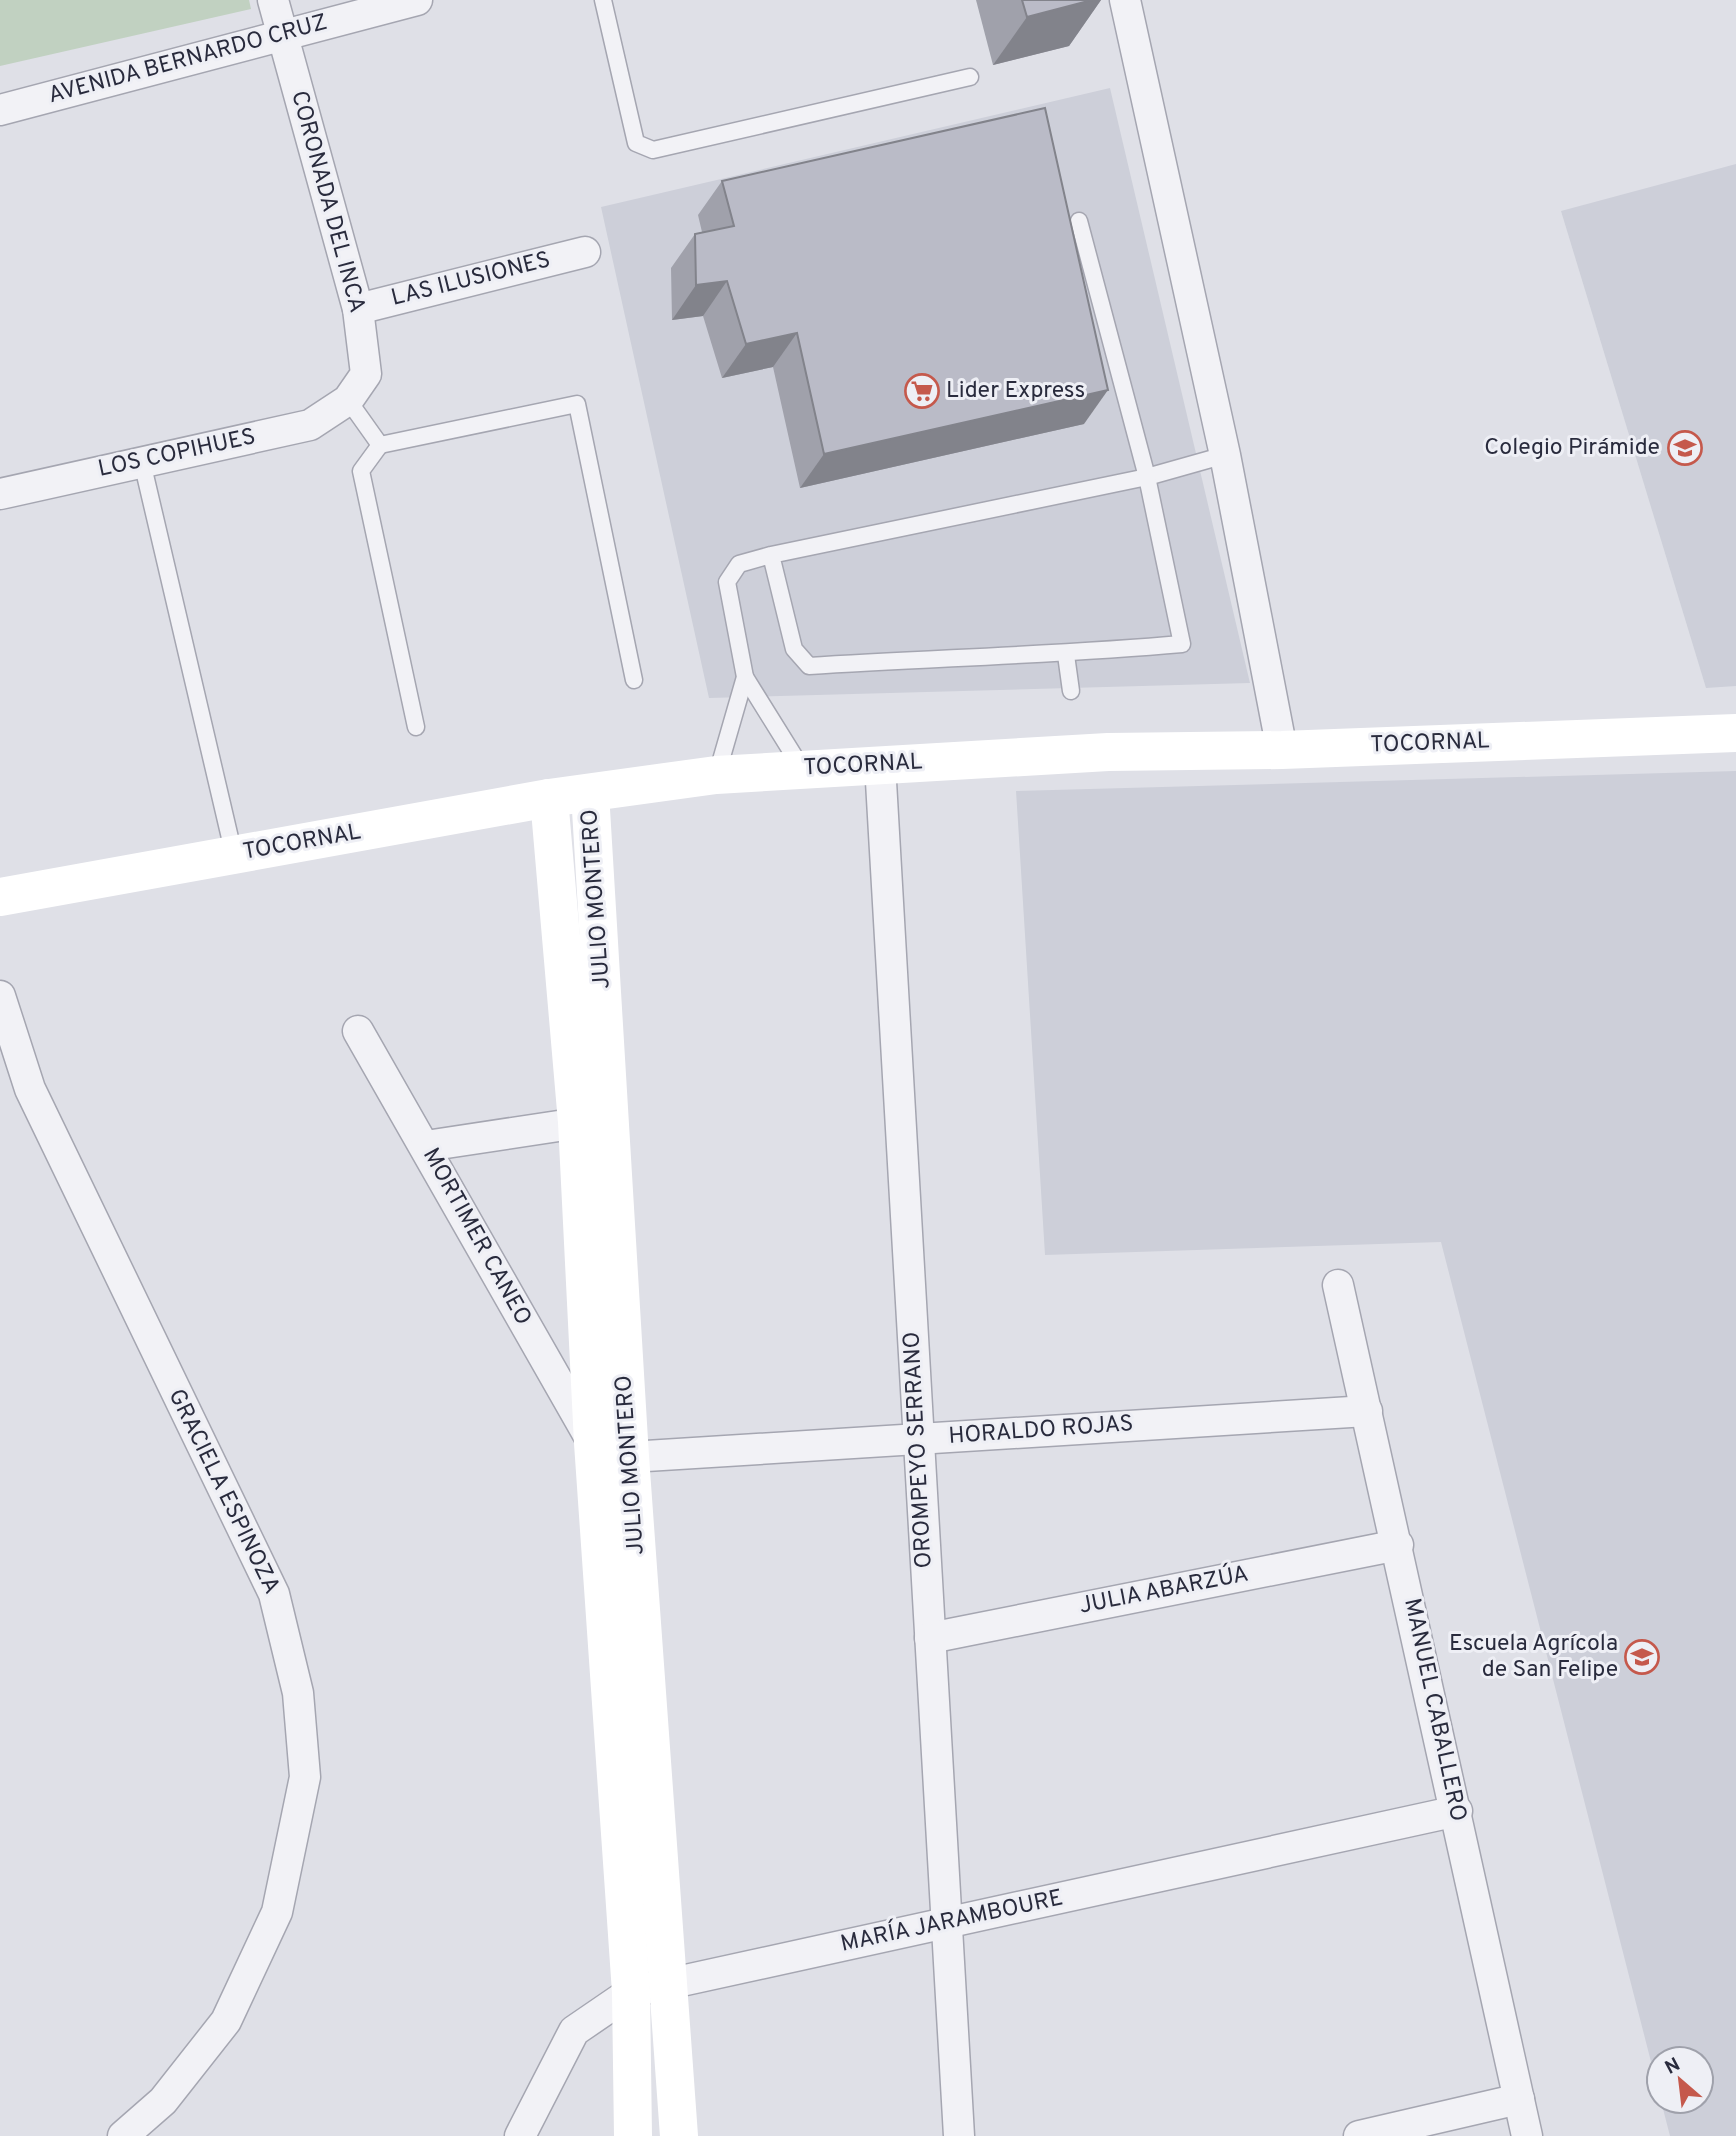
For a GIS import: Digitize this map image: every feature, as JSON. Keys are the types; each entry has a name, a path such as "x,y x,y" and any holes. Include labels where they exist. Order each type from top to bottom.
{"street":[{"name":"CORONADA DEL INCA","path":"273,0 358,309 366,374 348,400"},
{"name":"AVENIDA BERNARDO CRUZ","path":"0,110 417,0"},
{"path":"1125,0 1225,455 1282,750"},
{"name":"LAS ILUSIONES","path":"358,309 585,252"},
{"name":"LOS COPIHUES","path":"0,494 310,425 348,400"},
{"name":"TOCORNAL","path":"0,897 549,798 716,775 1108,752 1282,750 1736,733"},
{"name":"OROMPEYO SERRANO","path":"880,764 959,2136"},
{"name":"JULIO MONTERO","path":"590,793 594,1121 593,1443 631,1992 633,2136"},
{"name":"JULIO MONTERO","path":"549,798 594,1121 630,1457 679,2136"},
{"name":"GRACIELA ESPINOZA","path":"0,996 30,1089 274,1594 298,1693 305,1777 277,1912 226,2021 163,2101 124,2136"},
{"name":"MORTIMER CANEO","path":"358,1031 593,1443"},
{"path":"426,1146 594,1121"},
{"name":"MANUEL CABALLERO","path":"1338,1285 1528,2136"},
{"name":"HORALDO ROJAS","path":"593,1443 630,1457 1367,1411"},
{"name":"JULIA ABARZÚA","path":"930,1638 1398,1545"},
{"name":"MARÍA JARAMBOURE","path":"520,2136 574,2031 631,1992 1457,1811"},
{"path":"1359,2136 1519,2099"}],"lane":[{"path":"603,0 636,143 653,150 970,77"},
{"path":"771,555 794,649 809,666 983,654 1066,655 1182,643 1147,477 1080,221"},
{"path":"348,400 380,445"},
{"path":"416,727 361,471 380,445 577,404 635,680"},
{"path":"802,769 745,677 727,582 739,564 771,555 1147,477 1225,455"},
{"path":"142,461 234,855"},
{"path":"1066,655 1071,691"},
{"path":"716,775 745,677"}],"shaded area":[{"path":"1110,88 1250,683 709,698 601,207"},
{"name":"Colegio Pirámide","path":"1736,164 1736,686 1706,688 1561,211"},
{"name":"Escuela Agrícola de San Felipe","path":"1736,771 1736,2136 1670,2136 1665,2115 1715,2115 1715,2045 1647,2045 1441,1242 1045,1255 1016,791"}],"green space":[{"path":"0,0 249,0 251,9 0,66"}],"building":[{"path":"1022,0 1092,0 1027,17"},
{"path":"1045,108 1108,390 824,454 797,333 746,344 727,281 696,285 695,234 734,226 722,181"}],"place":[{"name":"Lider Express","path":"922,391"},
{"name":"Colegio Pirámide","path":"1685,448"},
{"name":"Escuela Agrícola de San Felipe","path":"1642,1657"}]}
